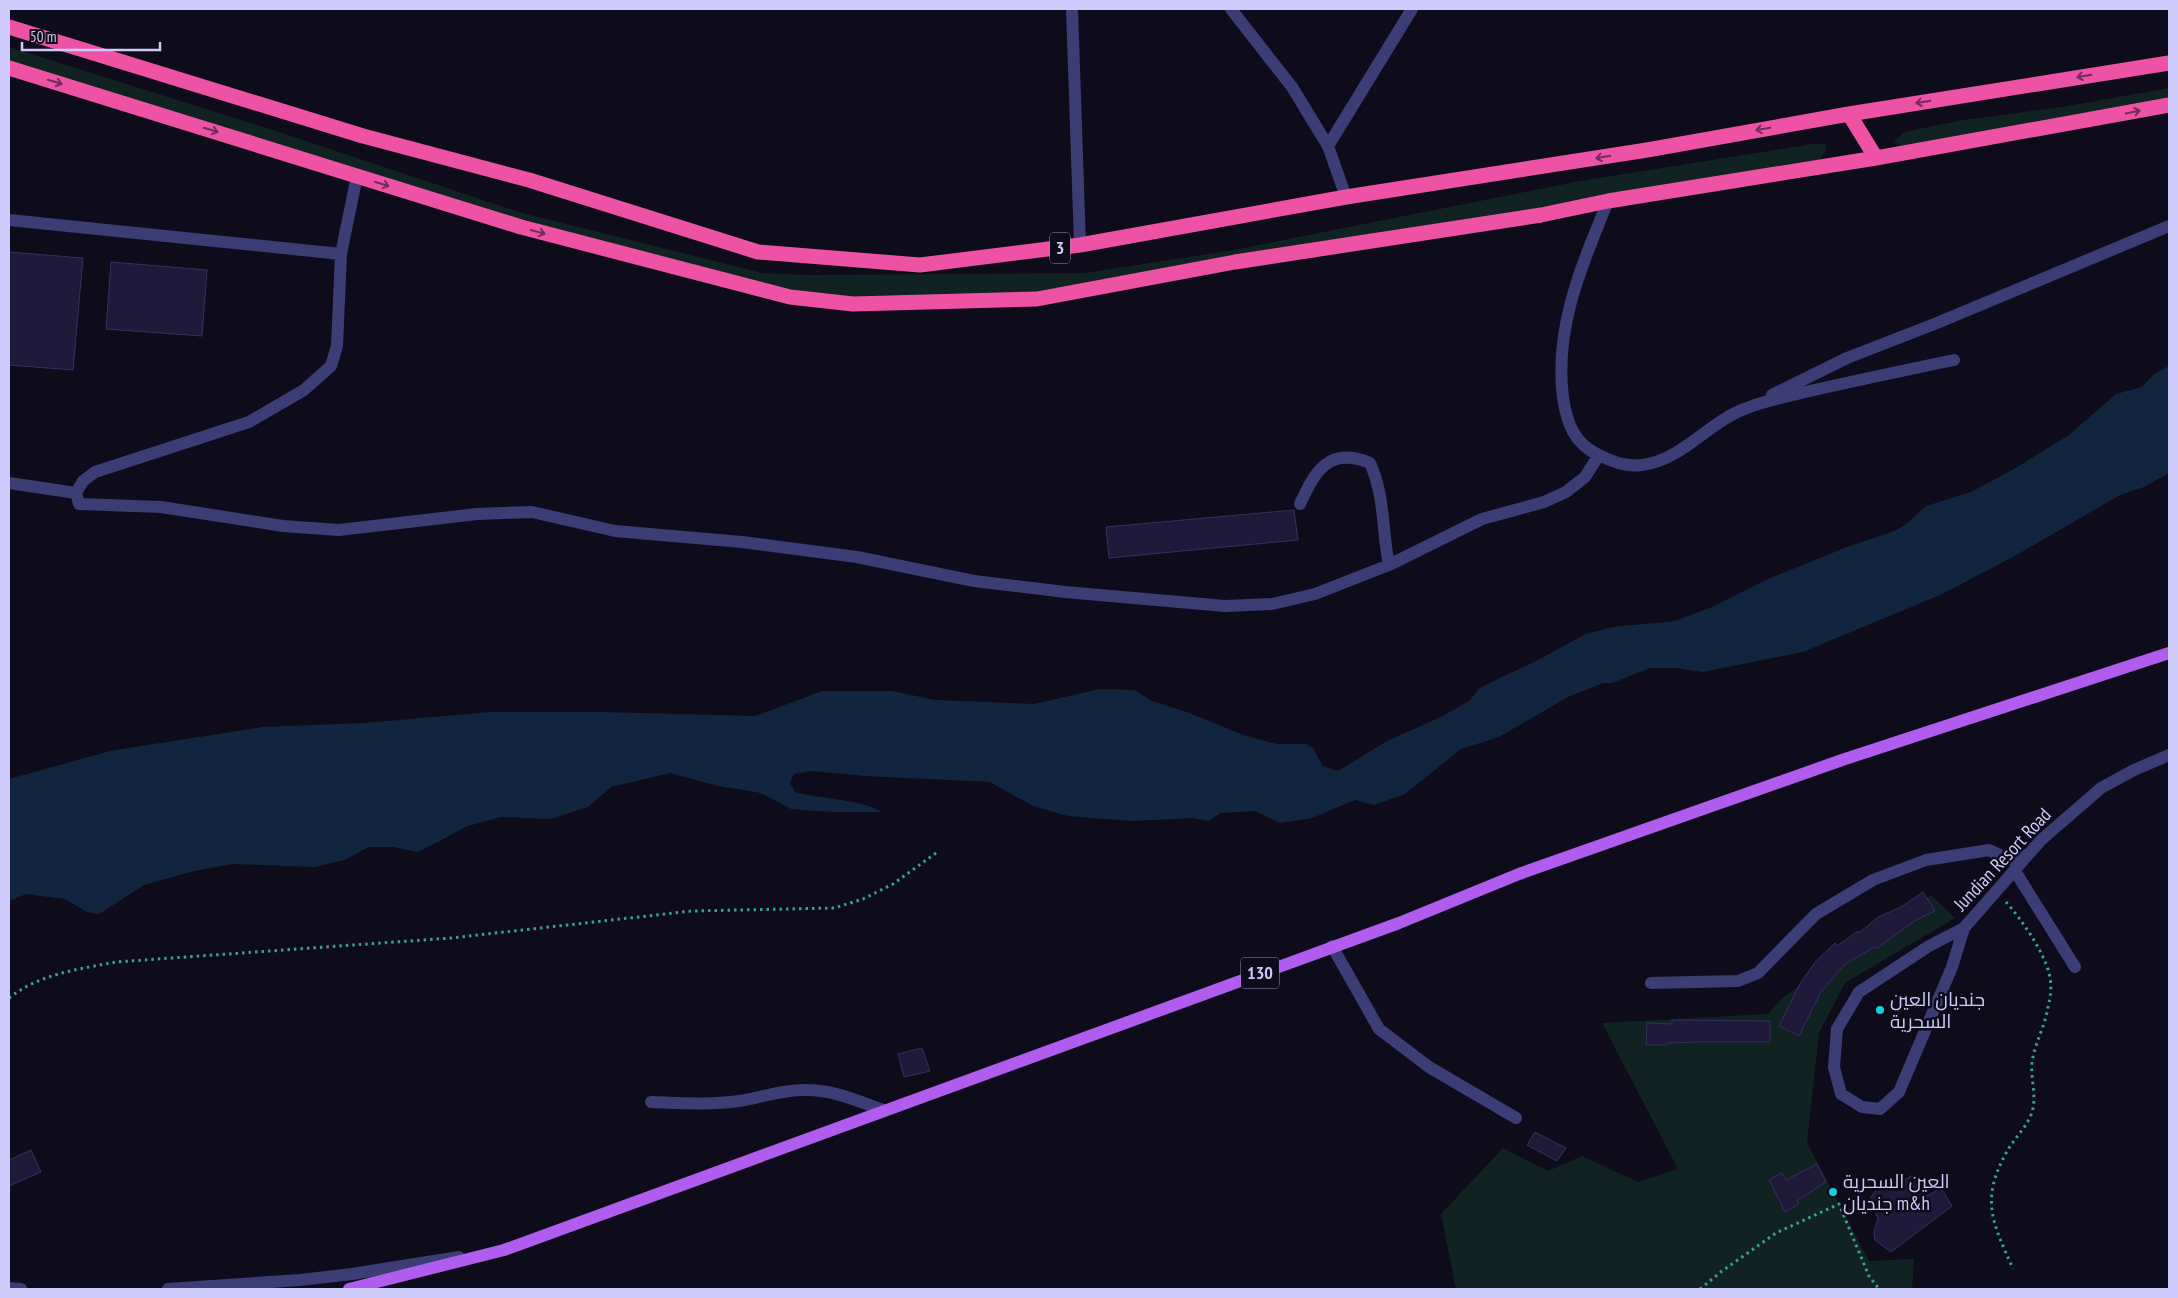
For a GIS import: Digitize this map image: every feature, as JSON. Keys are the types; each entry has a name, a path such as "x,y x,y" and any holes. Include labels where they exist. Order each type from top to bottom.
{"highway":[{"name":"3","path":"9,27 363,136 530,180 758,252 920,265 1080,246 1346,196 1646,150 1849,114 2169,63"},
{"path":"9,68 521,227 790,297 853,304 1037,299 1235,262 1541,215 1608,201 1876,158 2169,105"},
{"path":"1849,114 1876,158"}],"main road":[{"name":"130","path":"349,1289 504,1250 1399,923 1519,874 1842,760 2169,653"}],"street":[{"path":"1072,9 1080,246"},
{"path":"1231,9 1292,87 1328,146 1346,196"},
{"path":"1328,146 1412,9"},
{"path":"357,176 342,254 337,346 331,366 310,384 249,422 95,472 83,482 76,493 79,504 161,507 283,526 338,530 476,514 532,512 614,531 742,542 857,557 974,581 1065,592 1225,606 1272,604 1315,594 1389,565 1482,519 1544,502 1566,492 1586,477 1599,455"},
{"path":"1608,201 1579,270 1567,312 1562,351 1561,380 1566,418 1575,437 1589,451 1614,463 1641,466 1665,460 1718,422 1846,358 1936,323 2169,226"},
{"path":"9,220 342,254"},
{"path":"1747,408 1867,378 1954,360"},
{"path":"1300,504 1313,477 1328,462 1356,458 1370,463 1377,478 1383,510 1384,541 1389,565"},
{"path":"9,483 76,493"},
{"name":"Jundian Resort Road","path":"1964,928 2041,840 2101,788 2134,770 2169,755"},
{"path":"1651,983 1738,981 1758,973 1816,914 1873,880 1926,860 1989,850 2013,861 2030,852"},
{"path":"2015,871 2074,966"},
{"path":"1964,928 1952,966 1899,1092 1880,1109 1862,1107 1841,1094 1834,1067 1837,1029 1859,992 1929,946 1964,928"},
{"path":"1332,946 1379,1029 1429,1067 1516,1118"},
{"path":"651,1102 709,1104 740,1101 805,1089 838,1093 883,1110"},
{"path":"168,1289 300,1280 352,1274 504,1250"},
{"path":"9,1288 21,1289"}],"path":[{"path":"9,998 38,980 73,970 116,962 382,944 553,928 692,911 834,908 863,899 893,884 936,853"},
{"path":"1997,892 2018,915 2039,951 2049,973 2051,988 2048,1009 2032,1063 2034,1099 2032,1114 2006,1153 1995,1178 1991,1200 1992,1217 2013,1268"},
{"path":"1700,1289 1776,1233 1839,1204 1869,1276 1879,1289"}],"green space":[{"path":"9,47 276,131 522,213 762,273 807,275 1085,273 1234,250 1580,181 1813,144 1825,144 1827,150 1819,160 1236,269 1088,290 912,301 805,294 516,224 9,63"},
{"path":"2169,88 2169,102 1907,150 1894,142 1904,132 1963,120 2062,107"},
{"path":"1931,895 1955,918 1845,983 1819,1033 1807,1143 1869,1261 1914,1259 1912,1289 1456,1289 1441,1214 1503,1148 1548,1171 1582,1156 1638,1182 1678,1169 1602,1023 1768,1014 1782,998"}],"water":[{"path":"2169,366 2169,473 2144,487 2120,495 2013,557 1940,595 1803,652 1703,672 1675,668 1650,668 1612,683 1603,683 1568,697 1499,737 1461,749 1405,794 1374,805 1355,800 1312,818 1280,823 1255,811 1221,813 1208,821 1193,818 1132,821 1068,816 1033,806 990,782 865,776 812,771 794,774 790,783 795,792 862,804 882,812 833,812 791,809 761,793 718,786 670,773 611,787 588,807 551,819 501,817 468,826 418,852 393,847 369,847 344,860 315,867 233,864 194,871 144,885 99,914 87,912 65,899 26,894 9,901 9,779 110,751 263,727 365,723 490,712 602,712 755,716 822,691 892,691 935,700 1034,704 1100,689 1134,690 1152,701 1187,712 1243,735 1277,744 1306,744 1313,748 1323,766 1338,771 1387,741 1443,716 1469,701 1481,687 1534,662 1586,634 1613,627 1675,621 1712,607 1766,580 1847,547 1894,531 1905,525 1926,506 1971,492 2014,469 2069,435 2116,394 2142,387 2154,374"}],"building":[{"path":"9,252 83,258 73,370 9,365"},
{"path":"111,262 207,270 202,336 106,329"},
{"path":"1294,510 1298,540 1109,558 1106,527"},
{"path":"1923,892 1935,911 1916,920 1876,949 1875,947 1845,964 1821,992 1799,1036 1779,1026 1801,982 1816,961 1835,943 1837,946 1858,931 1859,933 1878,917 1901,907"},
{"path":"1672,1020 1770,1021 1770,1042 1696,1042 1646,1045 1647,1023 1672,1024"},
{"path":"922,1048 930,1071 904,1077 898,1054"},
{"path":"1535,1132 1566,1148 1557,1161 1527,1145"},
{"path":"31,1150 41,1172 9,1186 9,1160"},
{"path":"1817,1164 1826,1182 1797,1201 1799,1204 1785,1212 1769,1180 1782,1173 1786,1180"},
{"path":"1913,1175 1927,1196 1941,1188 1952,1206 1891,1252 1875,1240 1874,1232 1878,1218 1869,1201 1882,1180 1904,1180"}],"place":[{"name":"جنديان العين السحرية","path":"1880,1010"},
{"name":"العين السحرية جنديان m&h","path":"1833,1192"}]}
